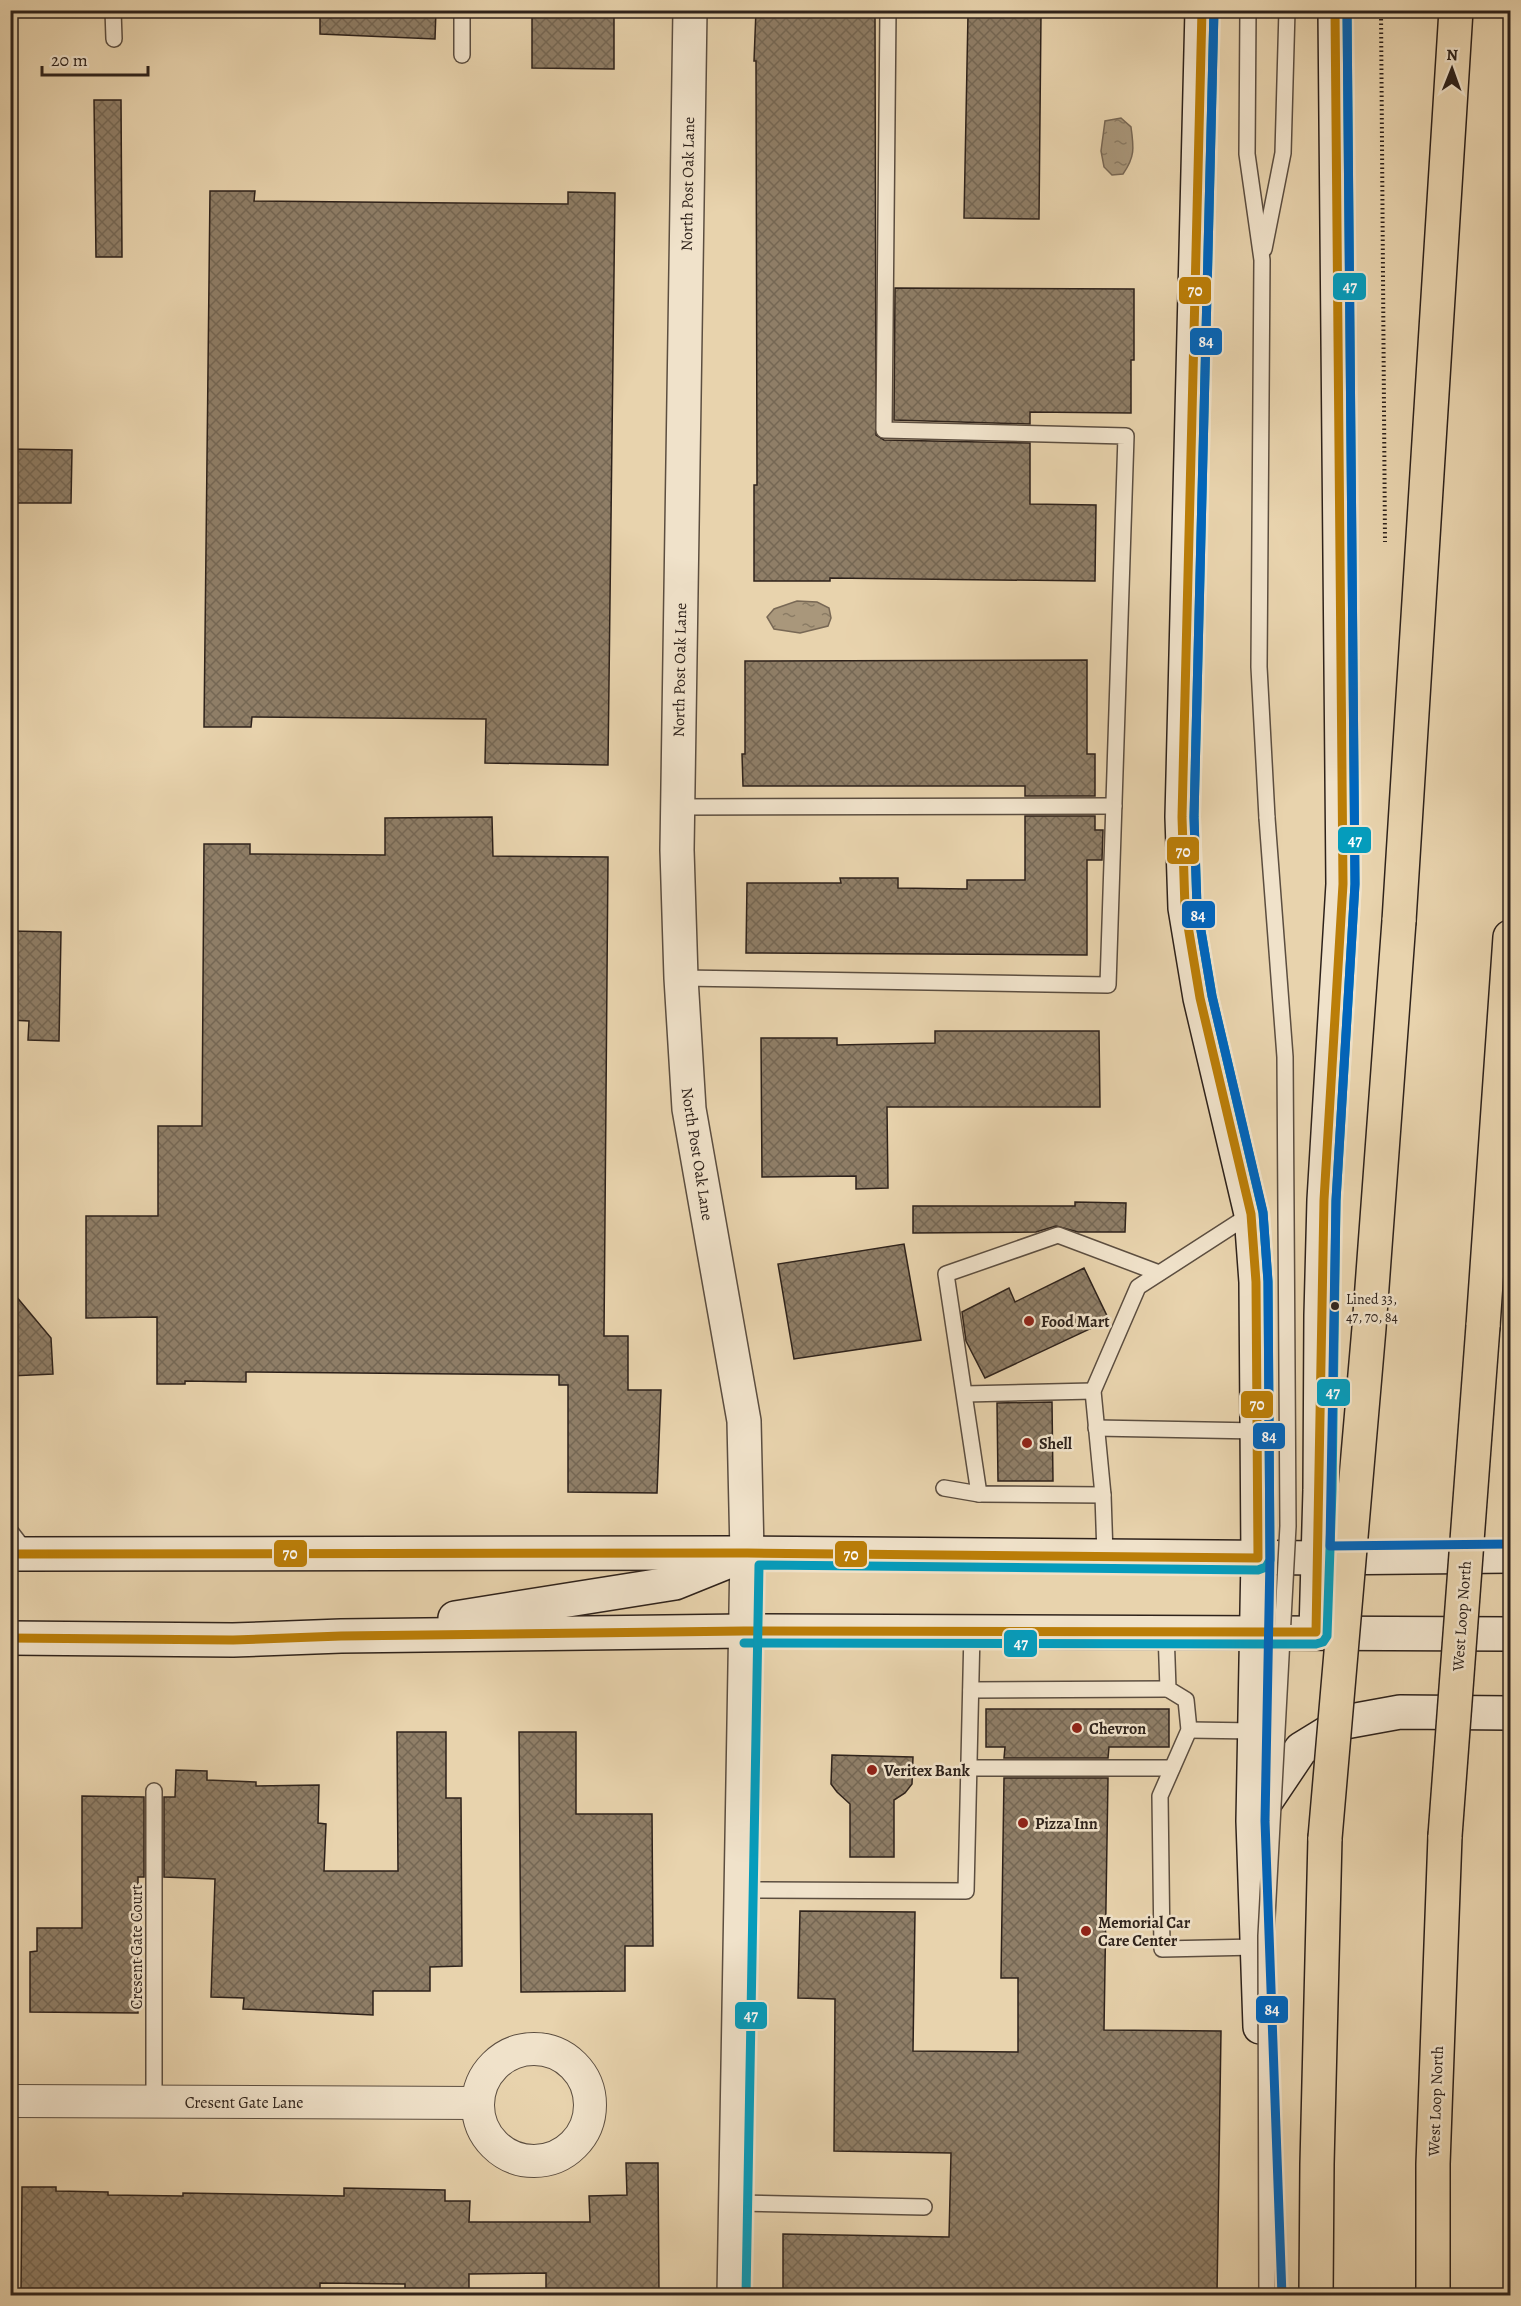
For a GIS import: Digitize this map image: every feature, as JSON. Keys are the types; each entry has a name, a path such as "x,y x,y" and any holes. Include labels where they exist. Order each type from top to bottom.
{"highway":[{"path":"1316,2295 1324,1838 1370,1328 1399,921 1455,10"},
{"name":"West Loop North","path":"1433,2295 1433,2164 1445,1836 1510,937"}],"main road":[{"name":"North Post Oak Lane","path":"690,10 677,807 681,978 689,1109 744,1421 747,1553 734,2295"},
{"path":"1202,10 1182,817 1185,908 1200,998 1251,1214 1256,1282 1258,1557 1253,1821 1269,2295"},
{"path":"1316,1632 1324,1200 1343,884 1335,10"},
{"path":"16,1546 1318,1558 1510,1556"},
{"path":"340,1636 675,1583 747,1553"},
{"path":"10,1638 233,1640 340,1636 744,1631 1510,1634"},
{"path":"1253,1821 1301,1749 1345,1722 1400,1712 1510,1713"}],"street":[{"name":"Cresent Gate Lane","path":"10,2102 477,2103"}],"lane":[{"path":"113,10 114,39"},
{"path":"462,10 462,55"},
{"path":"681,978 1108,985 1126,436 884,430 888,10"},
{"path":"1248,10 1247,154 1262,260 1259,667 1267,818 1285,1057 1288,1526 1266,1936 1269,2295"},
{"path":"1262,260 1283,153 1287,10"},
{"path":"677,807 1114,806"},
{"path":"1105,1555 1103,1495 1093,1391 1138,1287 1251,1214"},
{"path":"979,1494 946,1274 1058,1235 1159,1273"},
{"path":"964,1394 1093,1391"},
{"path":"1096,1428 1258,1431"},
{"path":"944,1488 979,1494 1103,1495"},
{"path":"1166,1631 1168,1689"},
{"path":"741,1890 966,1891 972,1632"},
{"path":"971,1690 1168,1689 1185,1700 1189,1730 1160,1796 1162,1949 1257,1947"},
{"path":"1189,1730 1255,1731"},
{"path":"969,1768 1172,1768"},
{"name":"Cresent Gate Court","path":"154,1791 154,2102"},
{"path":"736,2203 924,2207"}],"water":[{"path":"1121,118 1131,127 1133,152 1123,174 1112,175 1104,167 1101,151 1105,121"},
{"path":"797,601 817,602 829,608 831,618 828,626 800,633 774,629 767,617 774,609"}],"building":[{"path":"320,10 436,10 435,39 320,34"},
{"path":"532,10 614,10 614,69 532,68"},
{"path":"756,10 843,13 843,10 875,10 876,435 884,440 1030,443 1030,504 1096,505 1095,581 830,578 830,581 754,581 754,485 757,485 756,61 754,61"},
{"path":"968,14 1041,15 1039,219 964,218"},
{"path":"94,100 121,100 122,257 96,257"},
{"path":"210,191 255,191 254,201 568,204 568,192 615,193 608,765 485,763 486,719 252,717 251,727 204,727"},
{"path":"895,288 1134,289 1131,413 1030,412 1030,424 894,420"},
{"path":"10,449 72,450 71,503 10,503"},
{"path":"1087,660 1087,754 1095,754 1095,796 1025,796 1025,786 743,786 745,661"},
{"path":"1025,816 1095,816 1095,830 1103,830 1102,860 1087,860 1087,955 746,953 747,883 841,883 840,878 898,878 898,888 967,889 967,880 1025,880"},
{"path":"492,817 493,856 608,857 604,1336 628,1336 628,1390 661,1390 657,1493 568,1492 568,1385 559,1385 559,1375 246,1372 246,1382 185,1381 185,1384 157,1384 157,1317 86,1318 86,1216 158,1216 158,1126 202,1126 204,844 250,844 250,854 385,855 385,818"},
{"path":"10,931 61,932 59,1041 28,1040 29,1021 10,1020"},
{"path":"935,1031 1099,1031 1100,1107 887,1107 888,1188 856,1189 856,1176 762,1177 761,1038 837,1038 837,1045 935,1043"},
{"path":"1075,1202 1126,1203 1125,1232 1078,1232 1056,1226 1036,1232 913,1233 913,1206 1075,1206"},
{"path":"904,1244 921,1340 794,1359 778,1264"},
{"path":"1084,1268 1109,1320 985,1378 966,1341 962,1312 1009,1288 1015,1302"},
{"path":"10,1289 51,1338 53,1374 10,1376"},
{"path":"1052,1402 1053,1481 998,1481 997,1403"},
{"name":"Chevron","path":"986,1709 1169,1709 1169,1747 1109,1747 1108,1758 1004,1758 1005,1747 986,1747"},
{"path":"397,1732 446,1732 446,1798 461,1798 462,1966 430,1967 430,1991 373,1991 373,2015 243,2009 244,1998 211,1997 215,1879 164,1877 164,1797 175,1797 176,1770 207,1771 207,1780 256,1782 256,1786 319,1785 318,1823 326,1824 324,1871 398,1871"},
{"path":"519,1732 576,1732 576,1814 652,1814 653,1946 625,1946 625,1991 521,1992"},
{"path":"832,1755 913,1757 912,1784 905,1793 894,1800 894,1857 850,1857 850,1804 831,1784"},
{"path":"1004,1778 1108,1778 1104,2030 1221,2031 1217,2295 783,2295 783,2234 949,2237 951,2153 834,2151 835,1999 798,1998 800,1911 915,1912 913,2051 1018,2052 1018,1978 1001,1978"},
{"path":"82,1796 144,1797 144,1877 138,1877 138,2013 30,2012 30,1952 37,1951 37,1928 82,1928"},
{"path":"626,2163 658,2163 659,2293 546,2295 546,2273 469,2274 469,2295 405,2295 405,2284 320,2283 320,2295 157,2292 157,2295 21,2294 22,2187 56,2187 56,2191 108,2192 108,2195 183,2196 183,2193 344,2196 344,2188 445,2190 445,2201 470,2201 469,2222 590,2222 589,2196 627,2195"}],"transit line":[{"name":"70","path":"10,1554 747,1553 1258,1558 1256,1282 1251,1214 1200,998 1185,908 1182,817 1202,10"},
{"name":"47","path":"746,2296 759,1565 1258,1570 1266,1567 1270,1560 1268,1282 1263,1213 1212,996 1197,907 1194,817 1214,10"},
{"name":"84","path":"1214,10 1194,817 1197,907 1212,996 1263,1212 1268,1281 1270,1558 1265,1821 1282,2296"},
{"name":"70","path":"10,1638 233,1640 341,1636 744,1631 1316,1632 1324,1200 1343,884 1335,10"},
{"name":"47","path":"744,1643 1316,1644 1323,1642 1327,1636 1332,1490 1336,1201 1355,884 1347,10"},
{"name":"84","path":"1347,10 1355,884 1336,1200 1330,1546 1510,1544"}],"place":[{"name":"Lined 33, 47, 70, 84","path":"1335,1306"},
{"name":"Food Mart","path":"1029,1321"},
{"name":"Shell","path":"1027,1443"},
{"name":"Chevron","path":"1077,1728"},
{"name":"Veritex Bank","path":"872,1770"},
{"name":"Pizza Inn","path":"1023,1823"},
{"name":"Memorial Car Care Center","path":"1086,1931"}]}
